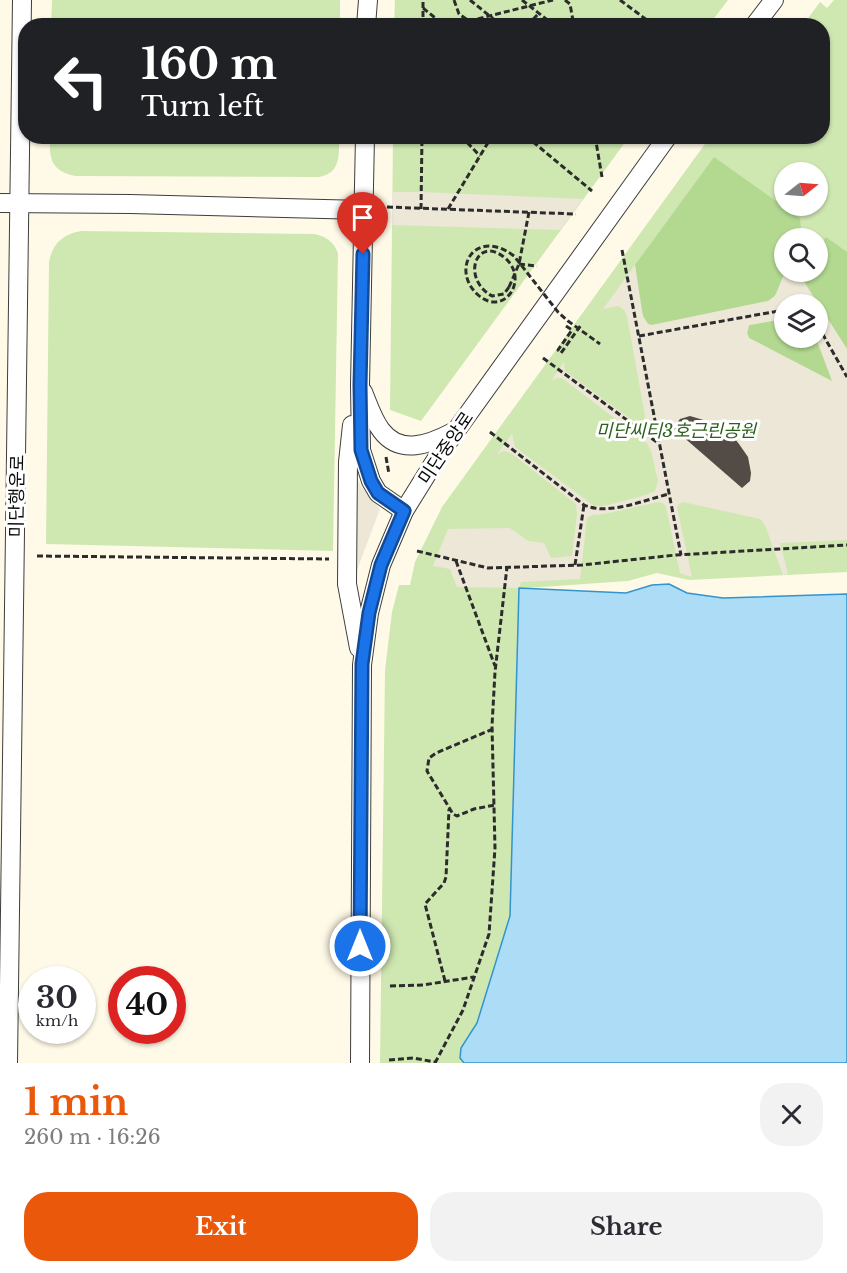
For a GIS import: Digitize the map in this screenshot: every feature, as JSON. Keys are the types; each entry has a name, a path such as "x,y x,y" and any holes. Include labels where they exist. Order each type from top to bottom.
{"street":[{"name":"미단행운로","path":"22,0 22,18"},
{"path":"367,18 368,0"},
{"path":"760,18 774,0"},
{"name":"미단행운로","path":"8,1063 21,144"},
{"path":"365,144 360,385 361,450 365,466 378,493 404,511"},
{"name":"미단중앙로","path":"360,1063 362,664 369,613 381,565 404,511 456,431 662,144"},
{"path":"0,203 364,210"},
{"path":"360,385 380,429 397,443 414,446 432,442 456,431"},
{"path":"360,385 349,439 347,584 362,664"}],"path":[{"path":"423,0 423,18"},
{"path":"454,0 459,14 465,18"},
{"path":"470,0 491,17"},
{"path":"522,0 545,18"},
{"path":"486,18 553,0"},
{"path":"565,0 570,4 573,18"},
{"path":"620,0 644,18"},
{"path":"423,8 435,18"},
{"path":"534,18 539,13"},
{"path":"420,208 422,144"},
{"path":"469,144 480,156"},
{"path":"448,209 487,144"},
{"path":"536,144 592,191"},
{"path":"596,144 602,177"},
{"path":"387,207 576,214"},
{"path":"529,212 519,264 509,286 504,294 492,296 484,292 478,285 474,266 476,258 481,254 496,252 509,261 515,273 515,288 508,297 500,302 493,302 477,294 471,287 467,270 468,262 476,249 489,244 497,246 514,255 558,312 600,344"},
{"path":"622,250 681,555"},
{"path":"519,264 537,266"},
{"path":"639,336 774,312"},
{"path":"566,326 572,330 558,351 561,353 579,327"},
{"path":"828,344 847,377"},
{"path":"543,358 660,444"},
{"path":"490,432 584,506 606,510 669,494"},
{"path":"575,565 584,506"},
{"path":"417,551 488,568 575,565 681,555 847,545"},
{"path":"37,556 338,559"},
{"path":"456,561 495,667"},
{"path":"389,1060 413,1058 435,1063 463,1010 489,934 495,848 492,729 495,667 507,567"},
{"path":"492,729 448,747 429,758 427,771 449,809 457,816 474,809 495,805"},
{"path":"445,981 426,904 444,883 446,877 449,809"},
{"path":"390,986 423,985 474,977"}],"green space":[{"path":"52,0 340,0 340,18 51,18"},
{"path":"395,0 728,0 714,18 394,18"},
{"name":"미단씨티3호근린공원","path":"834,0 847,0 847,572 689,580 657,573 628,581 527,588 626,593 652,585 669,584 687,593 723,598 847,594 847,1063 380,1063 385,670 392,612 399,585 410,585 415,562 442,507 705,144 830,144 830,18 808,18 820,2 827,8"},
{"path":"50,144 339,144 335,167 331,172 319,177 76,176 61,171 53,163"},
{"path":"393,144 624,144 421,421 390,410"},
{"path":"714,157 774,200 774,216 800,218 801,228 774,228 774,282 782,282 776,294 768,301 648,324 641,312 635,265"},
{"path":"81,231 314,234 326,238 335,246 338,254 333,551 46,544 49,262 59,241"},
{"path":"828,238 847,252 847,349 828,319 828,294 812,294 804,282 828,282"},
{"path":"774,321 774,348 820,348 833,382 749,338 747,333 749,325"}],"shaded area":[{"path":"392,192 583,199 560,230 392,225"},
{"path":"635,265 643,317 648,324 652,325 768,301 774,297 774,321 749,325 747,333 749,338 832,381 820,348 828,348 828,319 847,349 847,540 780,543 788,574 783,575 765,525 760,519 683,502 677,507 692,577 680,573 666,507 663,503 658,502 592,515 587,518 580,579 521,582 519,588 457,587 450,569 433,566 448,529 510,528 528,541 544,543 551,558 572,556 576,504 511,453 504,451 497,454 512,434 515,447 594,506 604,506 655,491 658,481 647,443 562,378 551,381 564,362 565,371 633,421 644,420 627,316 618,306 603,309","holes":["690,416 720,425 731,434 748,457 750,481 742,488 673,428 680,419"]},
{"path":"781,282 804,282 812,294 776,294"},
{"path":"355,474 362,488 380,509 354,578"}],"water":[{"path":"669,584 687,593 723,598 847,594 847,1063 464,1063 460,1058 461,1048 477,1023 510,916 519,588 626,593 652,585"}],"building":[{"path":"690,416 720,425 739,444 748,457 751,473 750,481 742,488 673,428 680,419"}],"route":[{"path":"360,946 362,664 369,613 381,565 404,511 378,493 365,466 361,450 363,254"}]}
